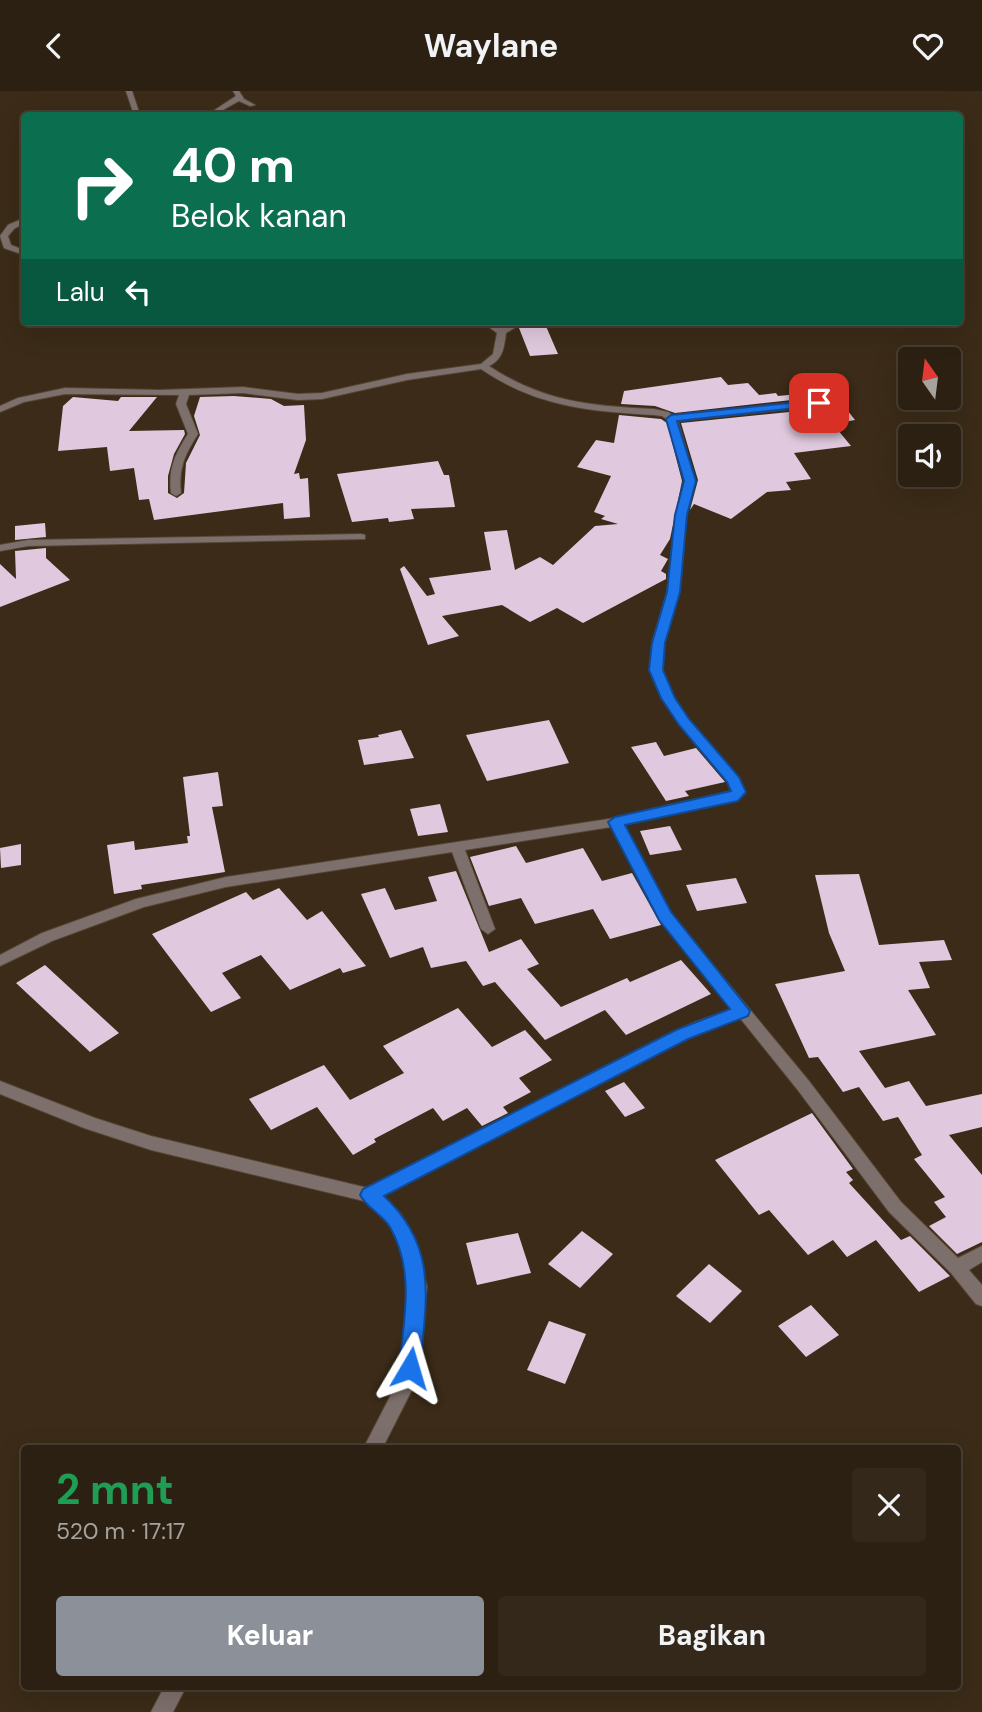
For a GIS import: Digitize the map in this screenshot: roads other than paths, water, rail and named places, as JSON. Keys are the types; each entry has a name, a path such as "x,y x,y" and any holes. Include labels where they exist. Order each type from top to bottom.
{"street":[{"path":"129,91 136,112"},
{"path":"214,112 238,94 252,105"},
{"path":"21,222 11,227 4,236 4,242 11,249 21,252"},
{"path":"492,326 502,332"},
{"path":"502,332 513,326"},
{"path":"0,396 65,391 243,390 308,397 482,366 494,360 498,354 502,332"},
{"path":"482,366 505,382 555,403 576,408 654,412 671,419 819,403"},
{"path":"0,409 21,400 65,391"},
{"path":"176,493 173,480 176,459 193,435 181,404 185,391"},
{"path":"0,961 47,937 141,903 226,882 615,822 733,798 739,792 734,781 684,722 668,698 656,670 658,643 673,592 681,515 690,481 671,419"},
{"path":"0,548 28,543 361,537"},
{"path":"615,822 665,916 803,1085 895,1207 957,1268 982,1298"},
{"path":"456,845 488,929"},
{"path":"369,1195 664,1043 742,1011"},
{"path":"0,1087 90,1123 151,1143 369,1195 395,1219 411,1251 418,1287 407,1382 374,1445"},
{"path":"957,1268 982,1253"},
{"path":"162,1712 173,1690"}]}
